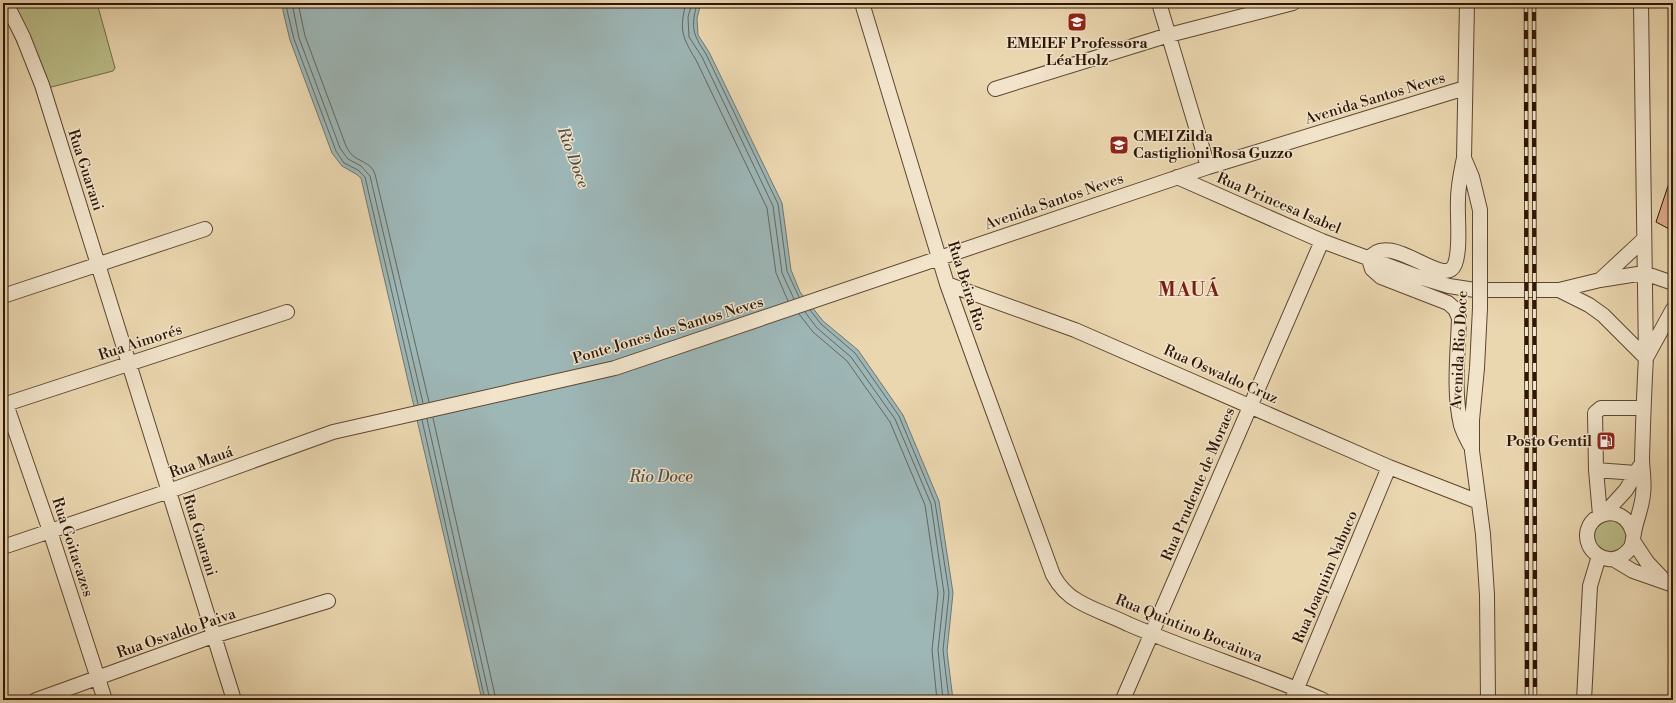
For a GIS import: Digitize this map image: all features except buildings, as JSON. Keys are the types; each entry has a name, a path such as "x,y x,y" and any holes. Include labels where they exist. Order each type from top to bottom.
{"street":[{"name":"Rua Guarani","path":"6,3 23,37 42,85 234,700"},
{"name":"Rua Beira Rio","path":"862,3 947,284 1053,575"},
{"path":"1158,3 1208,167"},
{"path":"994,89 1169,35 1293,3"},
{"name":"Avenida Rio Doce","path":"1467,3 1464,158 1474,183 1480,210 1480,308 1477,368 1472,420 1472,451 1483,534 1487,595 1488,700"},
{"path":"1584,700 1590,586 1606,558 1625,554 1630,548 1643,495 1643,408 1646,358 1643,240 1641,3"},
{"name":"Avenida Santos Neves","path":"816,300 1177,177 1465,88"},
{"path":"1464,158 1458,199 1456,259 1454,266 1445,272 1440,271 1399,252 1386,250 1376,251 1369,259 1372,269 1381,277 1448,303 1455,309 1459,318 1459,415 1462,427 1472,451"},
{"name":"Rua Princesa Isabel","path":"1177,177 1322,241 1416,276 1475,290 1559,290"},
{"path":"3,296 205,228"},
{"path":"1600,280 1643,240"},
{"name":"Rua Prudente de Moraes","path":"1124,697 1322,241"},
{"path":"1559,290 1600,280 1644,273 1673,283"},
{"name":"Rua Oswaldo Cruz","path":"947,284 1075,330 1389,466 1479,502"},
{"path":"1559,290 1589,305 1603,315 1646,358"},
{"name":"Ponte Jones dos Santos Neves","path":"412,415 615,368 816,300"},
{"path":"1646,358 1673,309"},
{"name":"Rua Aimorés","path":"5,405 287,312"},
{"name":"Rua Goitacazes","path":"5,405 50,531 105,700"},
{"path":"1602,514 1596,470 1595,413 1601,408 1643,408"},
{"name":"Rua Mauá","path":"3,547 169,492 333,432 412,415"},
{"path":"1642,461 1626,490 1592,522 1588,529 1587,537 1593,551 1633,571 1669,583"},
{"name":"Rua Joaquim Nabuco","path":"1295,694 1389,466"},
{"path":"1596,470 1636,474"},
{"path":"1602,514 1613,513 1620,515 1627,520 1631,526 1633,537 1647,562 1669,583"},
{"name":"Rua Quintino Bocaiuva","path":"1053,575 1066,593 1078,602 1295,694 1323,700"},
{"name":"Rua Osvaldo Paiva","path":"36,700 213,636 328,601"}],"green space":[{"path":"3,3 97,3 115,68 113,71 40,90 3,13"},
{"path":"1607,518 1623,523 1628,540 1622,550 1611,554 1600,551 1593,541 1594,529"}],"water":[{"name":"Rio Doce","path":"283,3 701,3 697,18 698,35 709,52 782,203 791,270 800,292 823,321 858,350 903,415 939,501 953,593 947,651 953,700 482,700 361,178 342,166 332,153 290,40 283,11"}],"railway":[{"path":"1526,3 1527,700"},
{"path":"1534,3 1535,700"}],"place":[{"name":"EMEIEF Professora Léa Holz","path":"1077,22"},
{"name":"CMEI Zilda Castiglioni Rosa Guzzo","path":"1119,145"},
{"name":"Posto Gentil","path":"1606,441"}],"district":[{"name":"MAUÁ","path":"1189,289"}]}
